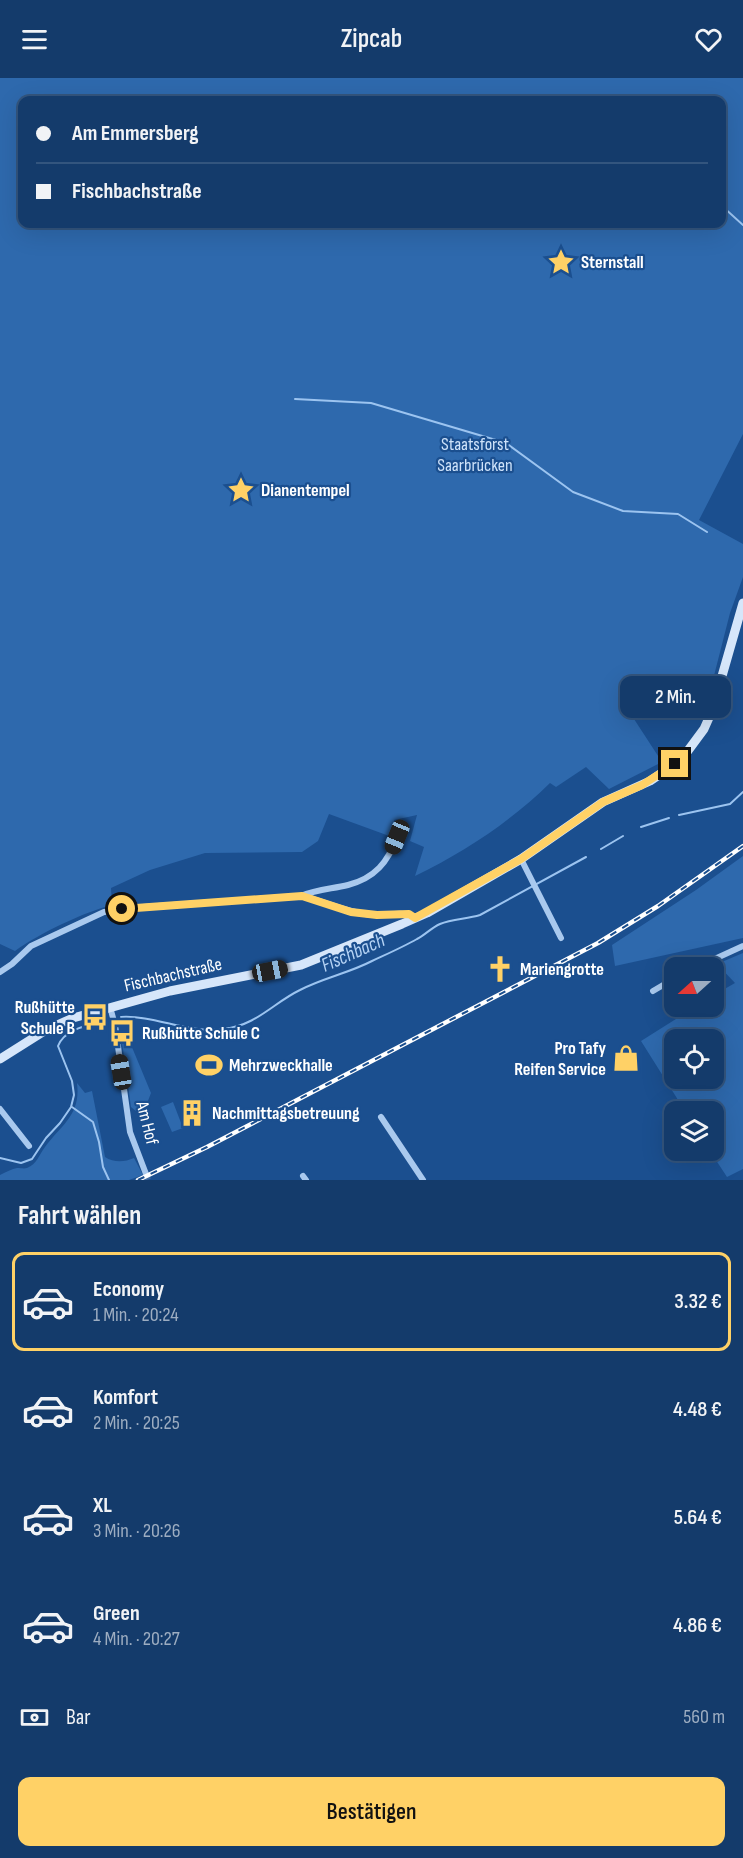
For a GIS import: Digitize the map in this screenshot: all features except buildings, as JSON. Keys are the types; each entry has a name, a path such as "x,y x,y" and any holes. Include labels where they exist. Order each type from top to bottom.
{"main road":[{"name":"Fischbachstraße","path":"0,1059 57,1025 111,1011 170,991 301,965 415,918 521,859 603,802 642,785 675,764 698,740 709,718 743,603"}],"street":[{"path":"0,972 31,946 104,912 137,907 302,896 321,888 349,885 384,864 397,837"},
{"path":"521,859 561,938"},
{"path":"302,896 351,912 377,915 409,914 415,918"},
{"path":"720,957 743,946"},
{"path":"653,991 664,984"},
{"name":"Am Hof","path":"111,1011 130,1132 146,1174"},
{"path":"0,1109 28,1146"},
{"path":"381,1117 423,1180"}],"green space":[{"name":"Staatsforst Saarbrücken","path":"0,78 743,78 743,434 699,520 743,544 743,577 730,613 706,707 682,688 634,719 662,762 609,789 586,767 556,787 550,783 519,811 486,835 452,857 415,876 424,847 410,841 417,815 394,820 396,827 392,837 329,814 318,841 302,852 205,853 150,870 111,888 112,905 62,924 15,951 0,944"},
{"path":"743,856 743,938 615,966 612,945"},
{"path":"743,953 743,1169 727,1177 717,1161 724,1161 724,1101 679,1101 671,1089 724,1089 724,1029 664,1029 664,1078 641,1041 679,1017 724,1017 724,989 735,983 724,971 724,961"},
{"path":"129,1040 151,1093 146,1106 136,1111 131,1107 122,1042"},
{"path":"77,1083 85,1093 92,1091 105,1157 120,1161 134,1158 143,1175 129,1180 0,1180 0,1175 15,1168 27,1168 36,1162 73,1111 76,1103"},
{"path":"173,1102 183,1128 172,1132 161,1107"}],"waterway":[{"path":"726,210 743,225"},
{"path":"295,399 371,403 506,443 573,492 623,511 678,514 707,532"},
{"name":"Fischbach","path":"679,815 730,804 743,792"},
{"name":"Fischbach","path":"641,827 669,818"},
{"name":"Fischbach","path":"601,849 623,836"},
{"name":"Fischbach","path":"121,1017 147,1019 197,1029 236,1027 255,1018 290,995 395,950 440,924 480,915 586,857"},
{"name":"Fischbach","path":"0,1158 21,1163 32,1159 46,1138 60,1123 71,1107 74,1095 72,1081 58,1046 61,1040 72,1031 107,1020"},
{"path":"72,1107 93,1122 103,1167 109,1180"}],"tunnel":[{"path":"146,1174 148,1180"}],"railway":[{"path":"138,1180 207,1147 598,943 658,906 743,846"}],"place":[{"name":"Sternstall","path":"561,262"},
{"name":"Dianentempel","path":"241,490"},
{"name":"Mariengrotte","path":"500,969"},
{"name":"Rußhütte Schule B","path":"95,1017"},
{"name":"Rußhütte Schule C","path":"122,1033"},
{"name":"Pro Tafy Reifen Service","path":"626,1058"},
{"name":"Mehrzweckhalle","path":"209,1065"},
{"name":"Nachmittagsbetreuung","path":"192,1113"}],"route":[{"path":"122,909 302,896 351,912 377,915 409,914 415,918 521,859 603,802 650,781 675,764"}]}
